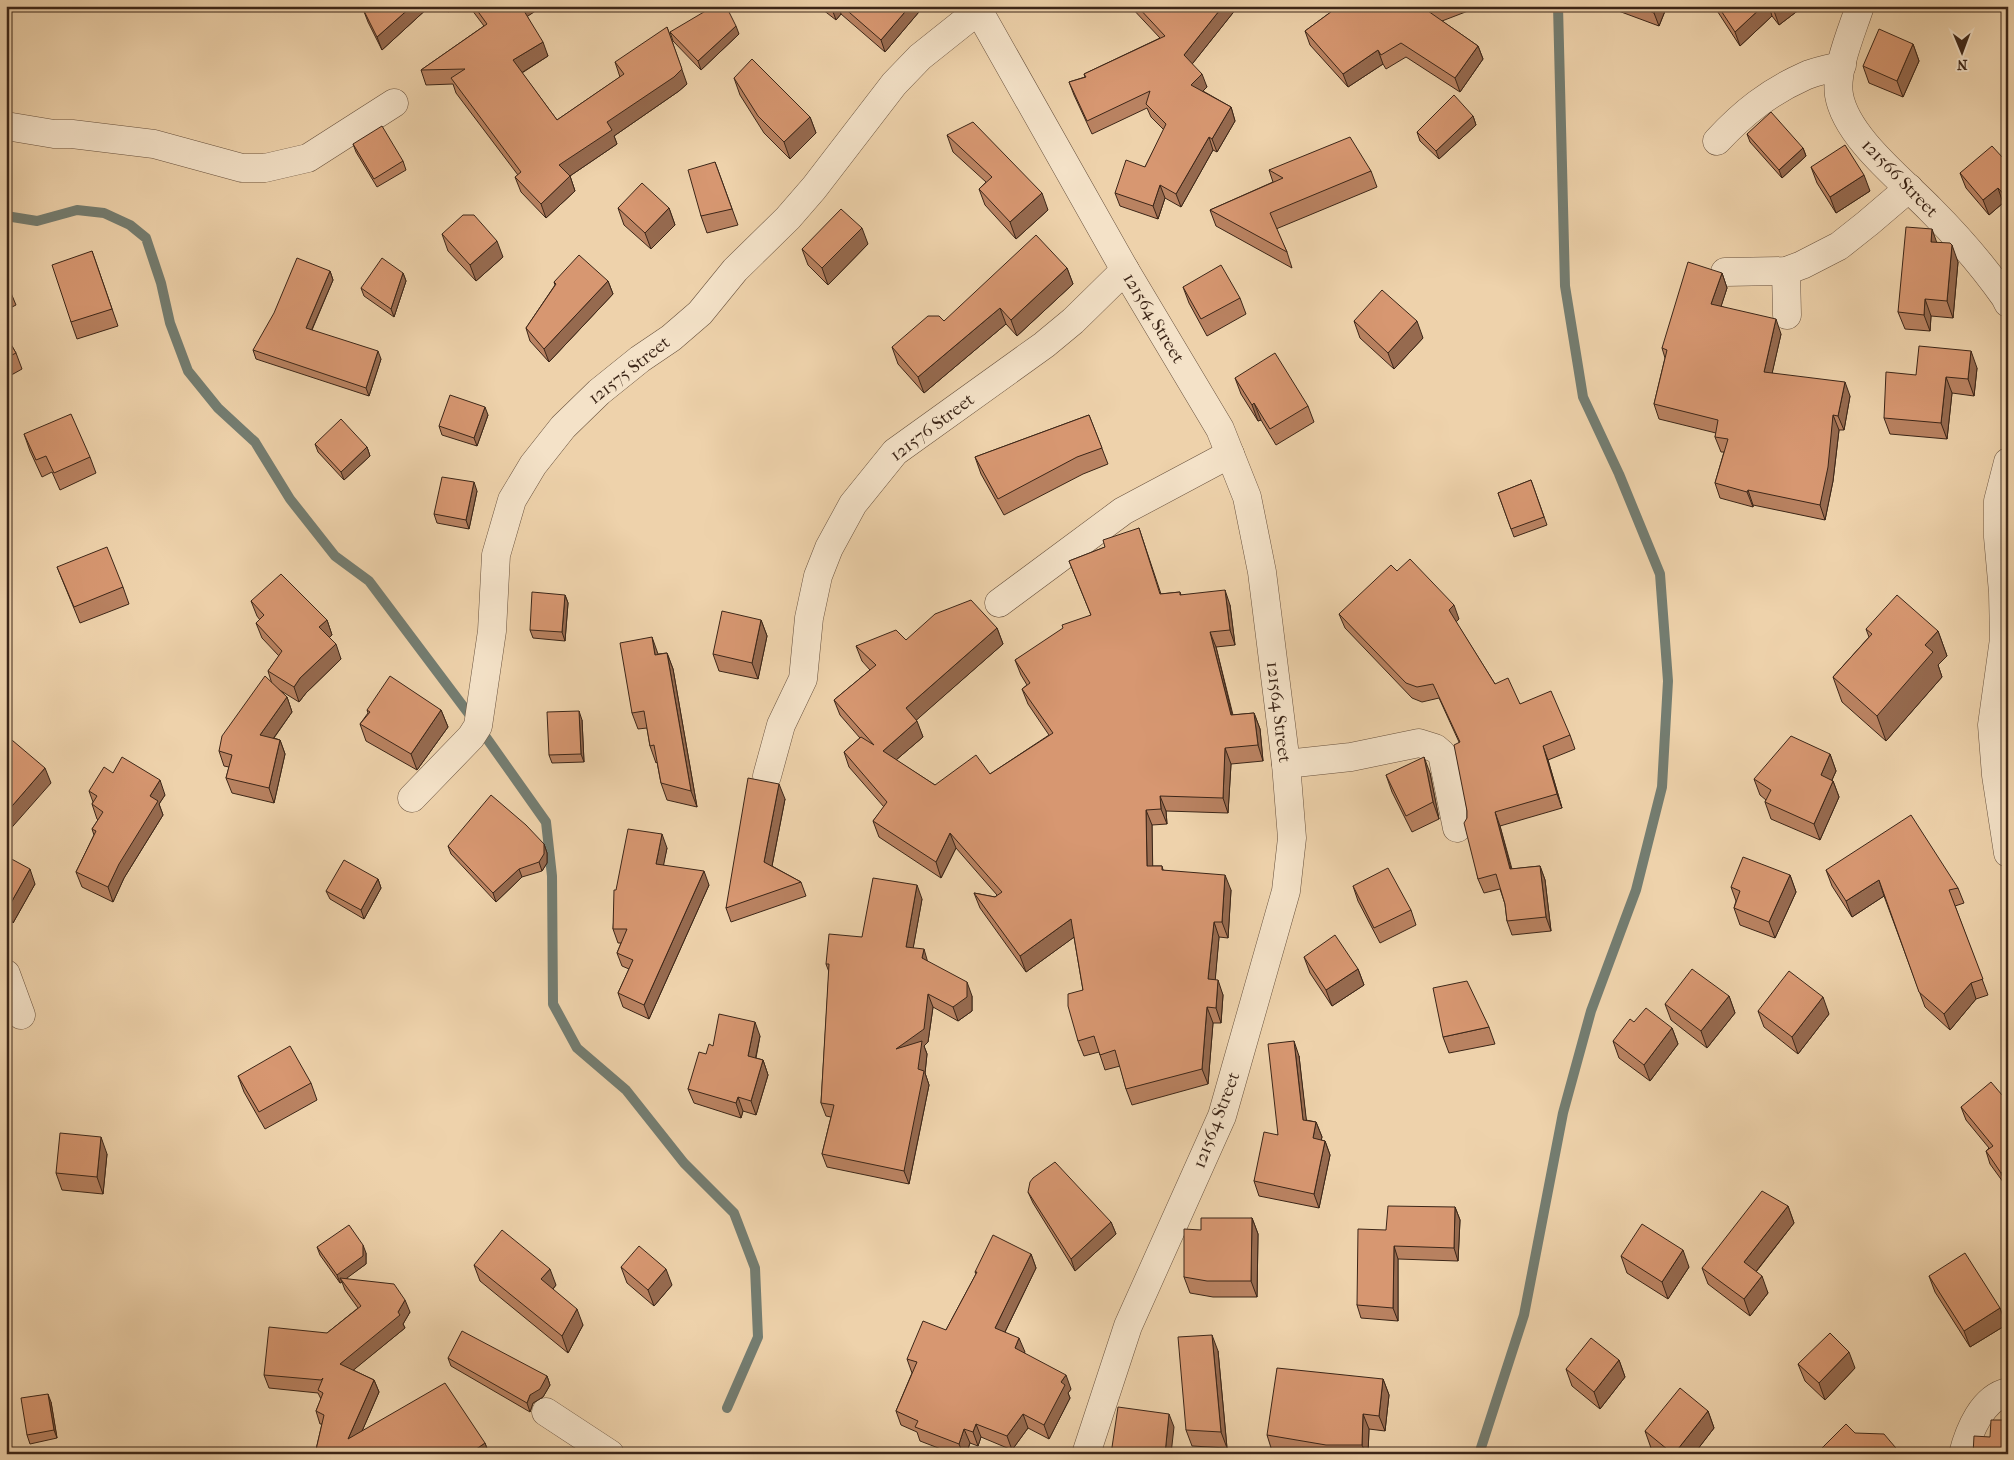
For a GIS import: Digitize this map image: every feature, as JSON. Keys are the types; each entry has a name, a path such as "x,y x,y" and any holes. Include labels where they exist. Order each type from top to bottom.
{"street":[{"name":"121566 Street","path":"1860,6 1842,65 1839,82 1839,95 1843,108 1863,142 1981,263 2006,297 2008,303"},
{"name":"121564 Street","path":"978,8 1125,270 1216,421 1247,497 1262,572 1286,764 1292,838 1286,891 1222,1116 1128,1326 1086,1454"},
{"name":"121575 Street","path":"412,798 471,737 478,726 492,631 496,555 512,500 533,465 563,427 599,392 640,359 671,338 700,313 735,270 788,218 814,188 894,84 920,57 978,8"},
{"path":"1717,141 1750,108 1770,95 1805,76 1842,65"},
{"path":"6,126 54,134 72,134 154,144 242,168 266,168 308,158 394,103"},
{"path":"1725,272 1786,271 1839,246 1868,224 1909,188"},
{"name":"121576 Street","path":"767,776 781,725 802,679 809,618 818,576 853,504 895,452 1044,345 1073,321 1125,270"},
{"path":"1786,271 1787,315"},
{"path":"999,603 1123,511 1230,454"},
{"path":"2008,462 1998,501 1998,537 2004,592 2004,639 1992,725 1996,775 2008,853"},
{"path":"1286,764 1351,757 1419,743 1436,748 1442,754 1457,828"},
{"path":"6,974 21,1015"},
{"path":"1963,1454 1968,1435 1978,1417 1992,1400 2008,1392"},
{"path":"546,1412 610,1454"}],"building":[{"path":"369,6 412,6 377,37 363,9"},
{"path":"474,6 521,6 543,42 513,60 557,120 624,74 615,62 667,27 682,69 674,77 607,122 612,130 559,165 570,176 541,204 515,177 521,172 451,78 465,69 421,70 487,24"},
{"path":"714,6 726,6 736,26 698,61 670,32"},
{"path":"842,6 910,6 881,40"},
{"path":"1137,6 1223,6 1184,55 1202,74 1191,85 1231,107 1212,139 1209,137 1176,194 1160,185 1153,206 1115,193 1126,160 1145,167 1166,124 1146,104 1150,91 1087,121 1069,82 1086,77 1084,74 1165,36"},
{"path":"1339,6 1441,6 1428,11 1478,46 1455,78 1401,43 1381,55 1378,50 1343,74 1305,31"},
{"path":"1637,6 1657,6 1654,13"},
{"path":"1718,6 1763,6 1735,32"},
{"path":"1771,6 1781,6 1774,11"},
{"path":"1879,29 1913,44 1897,81 1863,66"},
{"path":"752,59 810,117 784,142 758,116 734,78"},
{"path":"1454,95 1473,116 1436,151 1417,132"},
{"path":"1771,112 1803,148 1779,170 1747,134"},
{"path":"973,122 1042,193 1010,222 979,189 992,177 947,135"},
{"path":"382,126 403,161 374,179 353,144"},
{"path":"1350,137 1371,171 1270,213 1287,252 1210,210 1283,178 1269,170"},
{"path":"1845,145 1864,175 1830,197 1811,167"},
{"path":"1992,146 2003,158 2008,154 2008,199 1998,188 1983,200 1960,173"},
{"path":"715,162 732,209 701,216 688,170"},
{"path":"642,183 669,208 645,233 618,208"},
{"path":"841,209 862,228 822,268 802,249"},
{"path":"463,215 474,215 497,241 470,265 442,234"},
{"path":"1906,227 1932,229 1931,242 1950,243 1952,245 1947,301 1925,299 1924,315 1898,312"},
{"path":"1036,235 1067,268 1011,320 1000,308 918,377 892,347 928,316 939,316 944,321"},
{"path":"92,251 112,309 71,322 52,265"},
{"path":"579,255 608,281 544,349 526,328 556,284 554,282"},
{"path":"297,258 330,271 306,328 378,351 366,388 253,350 274,313"},
{"path":"382,258 403,273 391,309 361,288"},
{"path":"1688,262 1722,273 1711,304 1776,319 1764,372 1845,382 1838,416 1833,415 1828,467 1820,505 1748,490 1747,492 1715,483 1728,439 1715,437 1718,420 1654,404 1667,350 1662,348"},
{"path":"1221,265 1240,298 1201,319 1183,287"},
{"path":"6,281 10,289 6,291"},
{"path":"1382,290 1417,321 1388,353 1354,321"},
{"path":"6,336 16,353 6,358"},
{"path":"1919,346 1971,351 1968,379 1946,377 1941,423 1884,418 1886,372 1916,375"},
{"path":"1275,353 1308,406 1270,429 1254,403 1252,405 1235,378"},
{"path":"450,395 485,407 474,438 439,426"},
{"path":"71,414 90,457 54,473 46,456 36,460 24,434"},
{"path":"1089,415 1102,448 1077,457 998,499 975,457"},
{"path":"341,419 367,447 341,472 315,444"},
{"path":"442,477 474,482 466,520 434,514"},
{"path":"1531,480 1544,517 1511,529 1498,493"},
{"path":"1139,528 1160,594 1180,592 1180,595 1225,590 1230,630 1210,632 1231,715 1254,713 1258,745 1225,748 1223,798 1160,796 1161,809 1146,810 1147,866 1162,866 1162,870 1225,875 1222,922 1214,922 1208,979 1218,980 1216,1008 1207,1007 1202,1069 1126,1089 1115,1050 1100,1055 1094,1036 1078,1041 1068,1006 1068,994 1083,990 1071,919 1020,956 974,893 995,897 1002,892 950,833 936,862 873,821 887,802 844,752 861,737 874,745 834,700 876,665 856,646 896,630 906,640 935,614 971,600 997,628 906,708 917,721 883,751 935,785 976,755 990,774 1053,733 1022,689 1030,683 1015,660 1063,628 1062,625 1091,615 1069,561 1105,547 1103,540"},
{"path":"107,547 123,587 74,607 57,567"},
{"path":"1410,559 1454,605 1449,610 1495,684 1508,678 1520,704 1551,691 1570,735 1543,746 1557,794 1495,812 1510,869 1540,866 1546,917 1507,921 1505,904 1496,874 1478,879 1464,823 1467,818 1467,811 1454,745 1460,742 1433,684 1417,687 1406,683 1339,614 1391,565 1397,571"},
{"path":"281,574 327,620 319,627 336,644 300,678 294,687 268,671 282,651 256,623 264,615 251,601"},
{"path":"532,592 565,595 562,632 530,630"},
{"path":"1897,595 1938,631 1925,645 1933,652 1877,716 1833,677 1872,634 1866,629"},
{"path":"722,611 761,620 752,663 713,654"},
{"path":"652,637 655,655 667,653 691,791 661,783 654,745 650,746 644,711 632,713 620,643"},
{"path":"265,676 287,697 260,735 280,740 269,788 226,778 232,755 219,751 222,736"},
{"path":"390,676 441,710 411,754 360,724 370,712 367,710"},
{"path":"579,711 581,754 549,755 547,712"},
{"path":"6,735 45,768 6,813"},
{"path":"1791,736 1830,754 1821,775 1833,781 1814,824 1765,802 1771,790 1754,779"},
{"path":"122,757 160,780 150,796 158,801 119,864 108,887 76,872 96,831 92,829 103,812 92,804 97,796 89,791 104,767 113,773"},
{"path":"1424,757 1433,802 1406,816 1386,775"},
{"path":"748,778 779,784 764,862 801,882 726,908"},
{"path":"491,795 526,825 544,844 544,854 539,862 519,869 493,893 448,846"},
{"path":"1911,815 1958,888 1949,890 1983,979 1971,983 1944,1014 1919,992 1879,880 1846,901 1826,870"},
{"path":"628,829 662,834 656,864 704,871 644,1005 618,993 633,960 617,953 627,929 613,929 614,890 616,890"},
{"path":"6,856 30,869 8,908 6,907"},
{"path":"1743,857 1790,875 1769,922 1734,908 1740,891 1731,887"},
{"path":"344,860 378,879 361,910 326,891"},
{"path":"1388,868 1411,910 1374,928 1353,886"},
{"path":"873,878 917,885 906,947 924,949 922,958 967,982 967,997 953,1007 928,994 924,1029 896,1049 922,1041 918,1069 924,1071 904,1171 822,1154 834,1105 821,1103 829,964 826,964 829,934 862,937"},
{"path":"1335,935 1358,969 1326,990 1304,957"},
{"path":"1692,969 1729,996 1701,1031 1665,1004"},
{"path":"1789,971 1823,997 1792,1037 1758,1011"},
{"path":"1467,981 1489,1027 1443,1037 1433,988"},
{"path":"1646,1008 1672,1028 1644,1065 1613,1041 1630,1019 1634,1022"},
{"path":"719,1014 755,1022 748,1056 763,1060 751,1101 738,1097 736,1103 688,1089 699,1052 706,1054 709,1044 713,1046"},
{"path":"1294,1041 1303,1120 1316,1122 1313,1138 1325,1141 1314,1194 1254,1181 1264,1132 1278,1135 1268,1044"},
{"path":"290,1046 311,1083 259,1112 238,1076"},
{"path":"1991,1082 2008,1102 2008,1168 2001,1173 1986,1151 1993,1146 1961,1107"},
{"path":"60,1133 101,1137 97,1177 56,1173"},
{"path":"1055,1162 1111,1222 1071,1259 1028,1192 1033,1178"},
{"path":"1762,1191 1788,1206 1744,1262 1762,1276 1744,1299 1702,1268"},
{"path":"1388,1206 1455,1207 1454,1248 1394,1246 1393,1308 1357,1305 1358,1229 1386,1230"},
{"path":"1201,1218 1252,1218 1251,1281 1207,1281 1184,1277 1184,1229 1201,1230"},
{"path":"1642,1224 1683,1250 1662,1282 1621,1256"},
{"path":"349,1225 363,1245 363,1256 337,1275 317,1247"},
{"path":"502,1230 550,1269 541,1279 577,1309 562,1336 474,1265"},
{"path":"993,1235 1031,1254 995,1328 1019,1338 1015,1348 1066,1375 1061,1382 1065,1385 1044,1425 1023,1414 1007,1436 976,1424 973,1432 964,1429 959,1444 915,1427 918,1421 896,1411 917,1362 907,1359 923,1321 946,1330 977,1272 975,1272"},
{"path":"639,1246 666,1269 648,1290 621,1267"},
{"path":"1965,1253 2000,1308 1964,1331 1929,1276"},
{"path":"340,1278 394,1284 405,1300 398,1312 400,1315 340,1364 374,1380 348,1439 445,1383 485,1443 469,1454 315,1454 324,1415 316,1411 323,1393 318,1390 323,1378 321,1380 264,1375 269,1327 327,1333 361,1306"},
{"path":"462,1331 547,1376 540,1389 530,1395 527,1403 448,1358"},
{"path":"1830,1333 1849,1352 1819,1383 1798,1364"},
{"path":"1212,1335 1221,1432 1186,1430 1178,1337"},
{"path":"1591,1338 1619,1360 1594,1392 1566,1369"},
{"path":"1277,1368 1383,1379 1379,1416 1363,1414 1362,1445 1326,1445 1267,1435"},
{"path":"1680,1388 1708,1411 1673,1454 1645,1431"},
{"path":"48,1394 54,1430 27,1435 21,1398"},
{"path":"1118,1407 1169,1414 1165,1454 1111,1454"},
{"path":"1991,1420 2008,1420 2008,1454 1973,1454 1974,1436 1990,1437"},
{"path":"1846,1424 1855,1433 1884,1434 1901,1454 1816,1454"}],"waterway":[{"path":"1479,1454 1524,1315 1563,1113 1591,1011 1636,890 1662,787 1668,681 1660,574 1619,474 1583,397 1565,286 1558,6"},
{"path":"6,216 37,221 77,210 104,213 130,225 146,238 161,283 170,323 188,371 218,408 255,442 290,499 335,556 369,581 478,726 546,822 552,876 553,1004 577,1048 626,1090 684,1163 734,1213 755,1268 758,1337 727,1408"}]}
